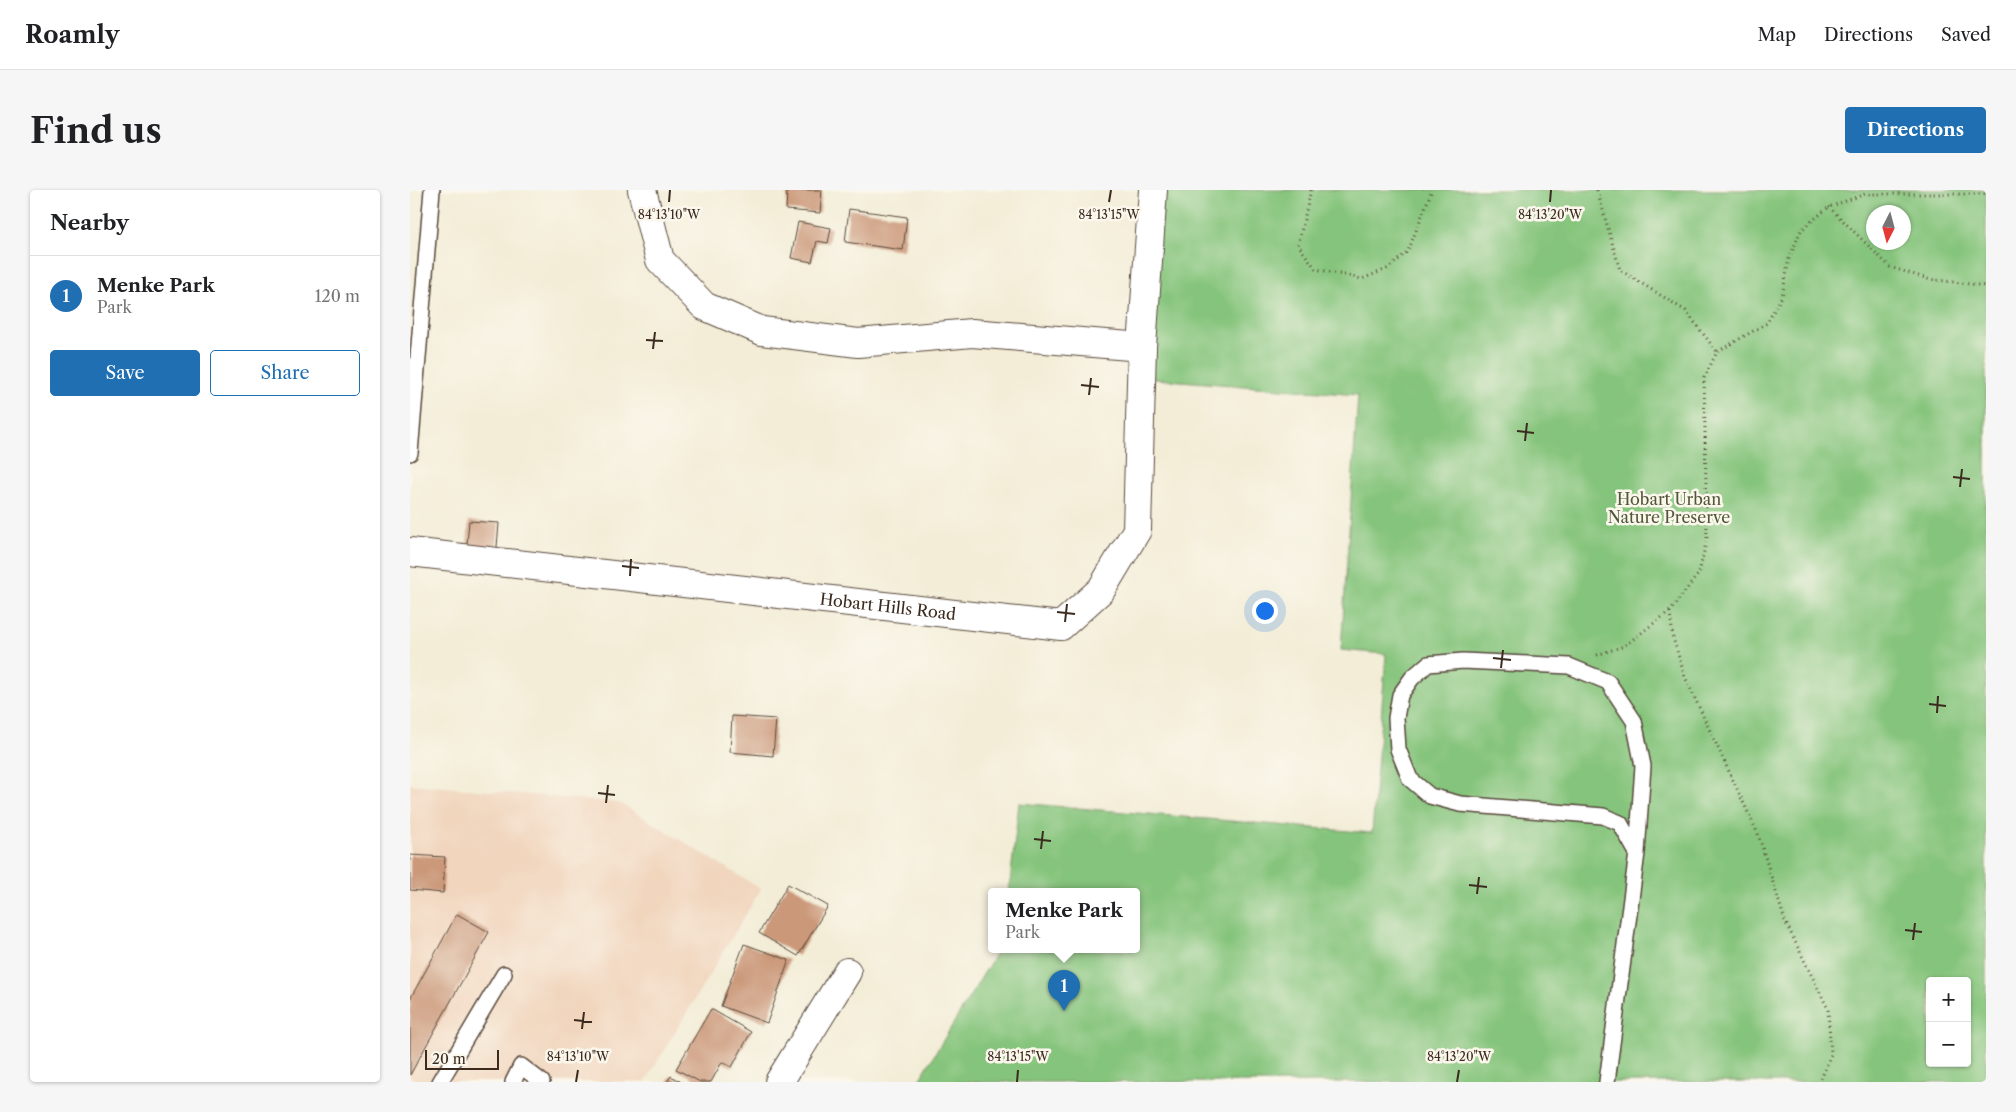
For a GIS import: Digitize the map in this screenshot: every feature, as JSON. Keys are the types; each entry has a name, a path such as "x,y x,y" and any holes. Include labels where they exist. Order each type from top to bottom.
{"street":[{"path":"642,190 660,260 704,306 762,331 858,344 972,333 1142,347"},
{"name":"Hobart Hills Road","path":"410,552 1061,626 1101,590 1137,530 1142,347 1153,190"},
{"path":"779,1082 847,972"}],"lane":[{"path":"410,453 432,190"},
{"path":"1607,1082 1637,853 1643,766 1634,721 1608,682 1569,666 1464,661 1428,664 1412,678 1400,696 1396,718 1398,749 1410,779 1430,796 1460,804 1603,816 1620,823 1637,853"},
{"path":"440,1082 504,974"},
{"path":"513,1082 521,1066 542,1082"}],"path":[{"path":"1311,190 1298,245 1316,269 1362,279 1389,268 1408,251 1432,190"},
{"path":"1597,190 1620,270 1686,311 1717,352"},
{"path":"1569,666 1624,646 1670,611 1699,573 1707,539 1704,378 1717,352 1767,323 1782,296 1789,259 1801,230 1829,207 1865,194 1986,194"},
{"path":"1829,207 1890,267 1928,279 1986,286"},
{"path":"1670,611 1673,638 1685,677 1758,834 1785,921 1828,1009 1831,1054 1820,1082"}],"shaded area":[{"path":"410,784 620,803 761,889 645,1082 410,1082"}],"green space":[{"name":"Hobart Urban Nature Preserve","path":"1163,190 1986,190 1986,1082 918,1082 996,953 1140,953 1140,888 1009,888 1019,803 1372,833 1386,654 1341,650 1358,395 1142,378"}],"building":[{"path":"787,190 822,190 820,213 786,210"},
{"path":"849,209 907,217 903,250 845,242"},
{"path":"798,222 831,228 828,243 817,241 812,262 791,258"},
{"path":"469,521 499,523 496,559 466,556"},
{"path":"732,716 776,719 773,756 730,752"},
{"path":"410,855 445,857 443,893 410,890"},
{"path":"788,884 828,906 798,956 759,933"},
{"path":"457,914 489,932 410,1075 410,999"},
{"path":"744,944 789,960 767,1023 721,1006"},
{"path":"711,1009 751,1032 732,1067 722,1062 711,1082 700,1082 676,1069"},
{"path":"671,1076 681,1082 667,1082"}],"place":[{"name":"Menke Park","path":"1064,1011"}]}
